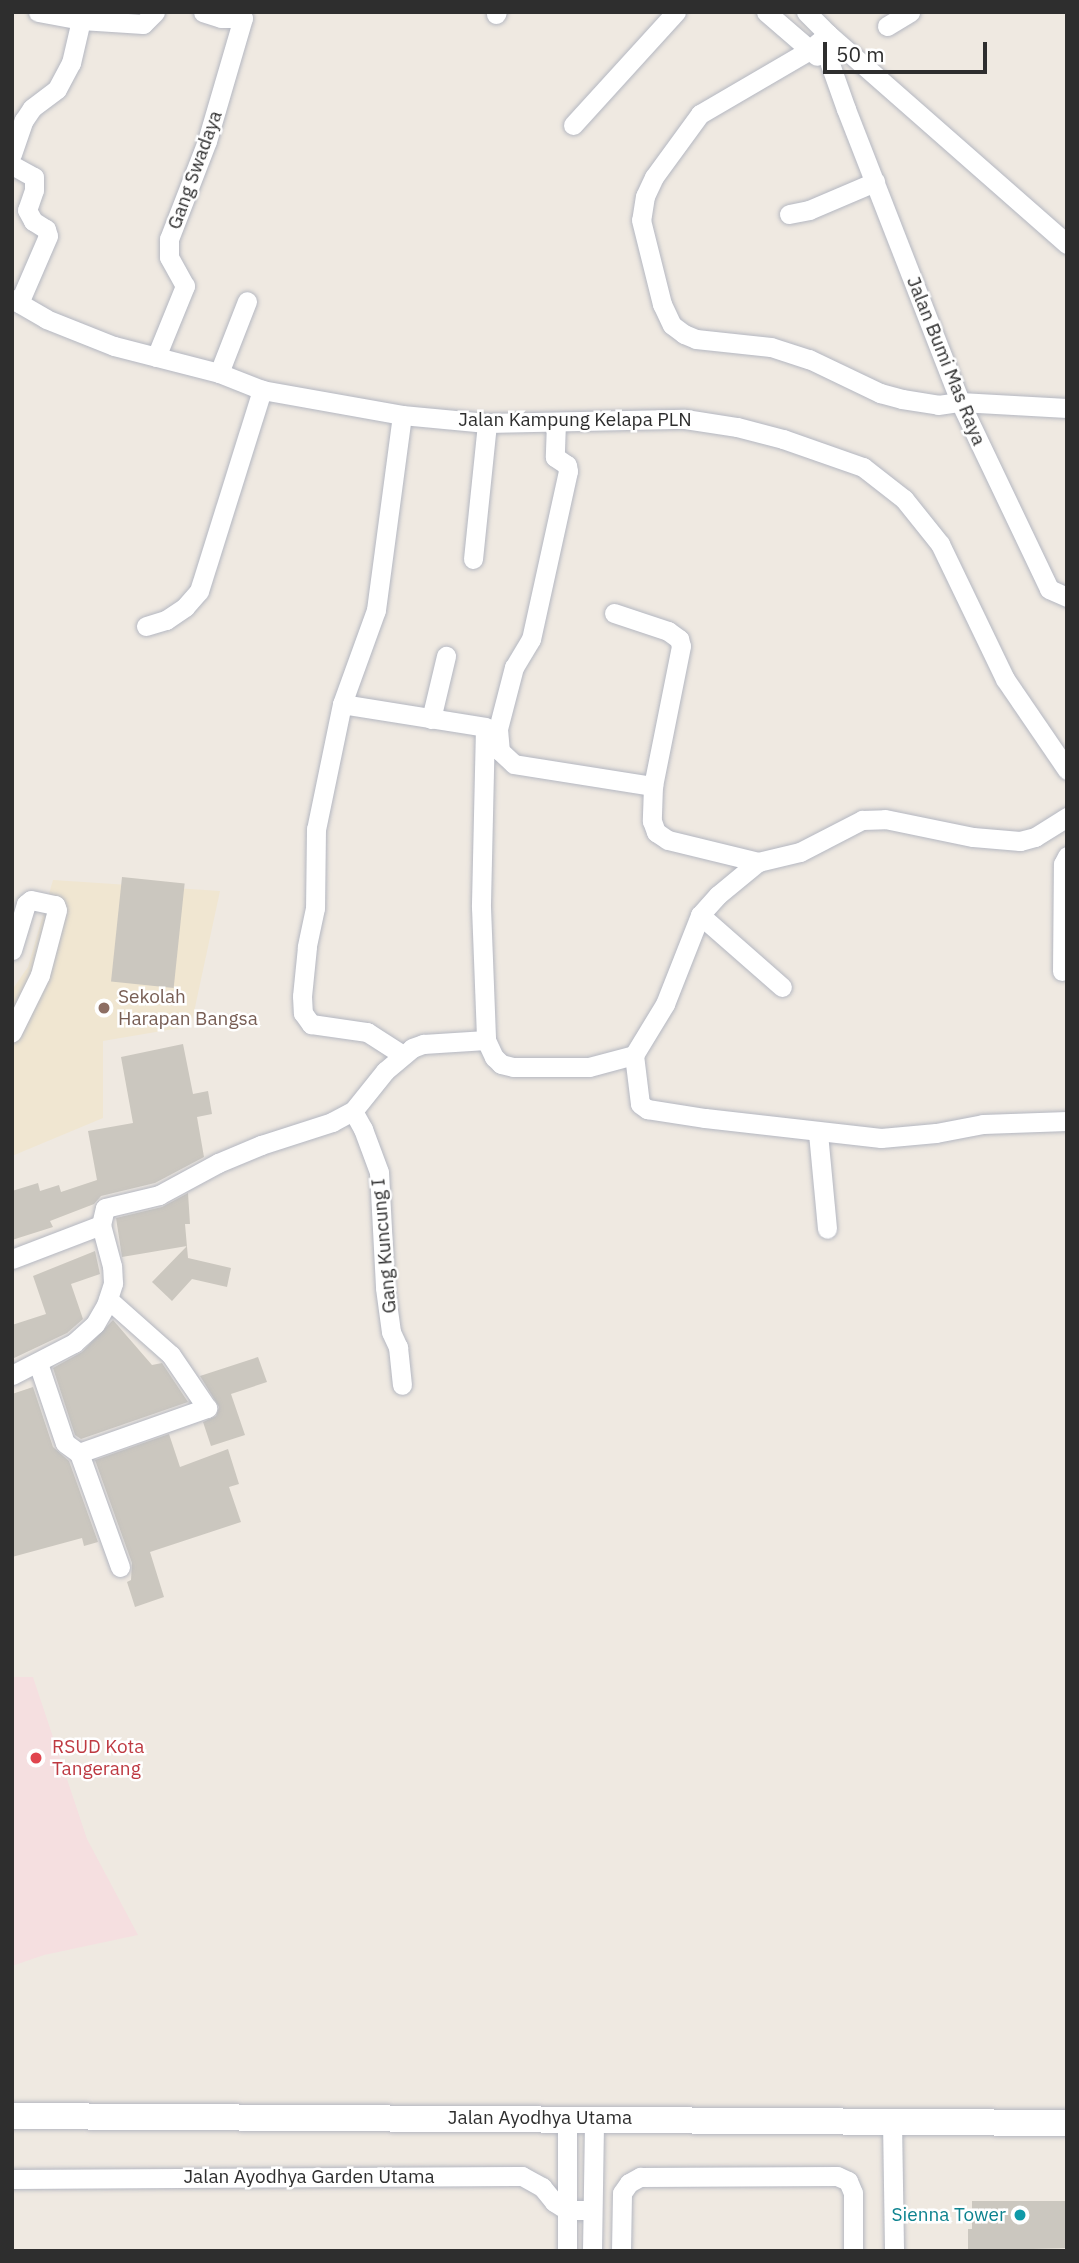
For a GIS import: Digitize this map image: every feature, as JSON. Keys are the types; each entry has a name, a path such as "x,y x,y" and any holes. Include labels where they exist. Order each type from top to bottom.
{"street":[{"path":"38,12 81,20 143,24 155,12"},
{"name":"Gang Swadaya","path":"156,357 185,286 169,257 169,239 206,141 243,18 221,19 203,12"},
{"path":"573,125 676,12"},
{"path":"766,12 808,51 830,64"},
{"path":"806,12 1067,244"},
{"path":"887,26 910,12"},
{"path":"12,154 24,120 32,108 57,89 71,63 81,20"},
{"path":"828,34 808,51 700,114 654,177 645,196 641,220 662,304 672,325 696,339 771,347 809,359 880,393 902,399 938,405 960,402 1067,408"},
{"name":"Jalan Bumi Mas Raya","path":"828,34 830,64 846,109 960,402 1049,589 1067,597"},
{"path":"12,166 34,177 34,190 27,210 33,221 46,229 48,236 16,301"},
{"path":"789,214 809,210 875,182"},
{"name":"Jalan Kampung Kelapa PLN","path":"16,301 46,319 114,346 219,373 262,390 402,415 487,423 685,419 783,439 863,467 904,499 940,544 1005,679 1067,770"},
{"path":"219,373 247,301"},
{"path":"146,626 166,620 185,607 199,591 262,390"},
{"path":"402,415 376,610 342,704 316,829 315,908 303,973 303,1013 311,1024 367,1032 403,1055"},
{"path":"556,422 555,457 567,464 568,471 531,639 514,667 491,728 481,907 486,1040 494,1057 501,1064 513,1067 589,1067 634,1055"},
{"path":"473,559 487,423"},
{"path":"614,613 668,631 679,639 681,646 653,786 652,821 656,832 668,840 758,862"},
{"path":"431,719 446,656"},
{"path":"342,704 491,728"},
{"path":"491,728 500,751 514,764 653,786"},
{"path":"1067,817 1035,837 1020,841 973,837 886,819 862,820 800,852 758,862 718,895 700,915 665,1004 634,1055 640,1104 647,1108 818,1133 881,1138 936,1133 983,1124 1067,1121"},
{"path":"1062,971 1063,864 1067,856"},
{"path":"12,950 26,904 32,900 55,905 57,910 40,975 12,1032"},
{"path":"700,915 782,987"},
{"path":"12,1375 74,1343 95,1324 113,1283 112,1266 101,1225 105,1208 159,1195 218,1163 261,1145 332,1122 353,1111 384,1071 403,1055 423,1044 486,1040"},
{"name":"Gang Kuncung I","path":"353,1111 379,1171 385,1287 391,1332 398,1347 402,1385"},
{"path":"818,1133 827,1228"},
{"path":"12,1259 101,1225"},
{"path":"79,1453 207,1408 171,1355 108,1299"},
{"path":"38,1363 65,1443 79,1453 120,1567"},
{"name":"Jalan Ayodhya Utama","path":"12,2116 1067,2123"},
{"path":"567,2118 567,2251"},
{"path":"592,2251 594,2118"},
{"path":"892,2121 894,2251"},
{"name":"Jalan Ayodhya Garden Utama","path":"12,2179 522,2176 542,2187 554,2202 567,2210"},
{"path":"621,2251 622,2193 629,2183 640,2177 824,2176 837,2176 848,2181 853,2193 853,2251"},
{"path":"567,2210 592,2210"}],"shaded area":[{"name":"Sekolah Harapan Bangsa","path":"53,880 220,891 191,1026 103,1041 103,1118 12,1156 12,990 28,967"},
{"name":"RSUD Kota Tangerang","path":"12,1677 33,1677 87,1839 138,1935 44,1955 12,1966"}],"building":[{"path":"122,877 185,884 174,988 111,981"},
{"path":"183,1044 193,1094 208,1091 212,1114 197,1117 204,1157 155,1183 101,1196 94,1204 50,1221 53,1227 12,1240 12,1191 38,1183 40,1191 59,1185 61,1192 97,1180 88,1131 133,1123 121,1057"},
{"path":"188,1193 190,1224 185,1224 187,1246 122,1257 116,1218 162,1207"},
{"path":"187,1246 188,1258 231,1268 227,1287 192,1279 172,1301 152,1282"},
{"path":"95,1251 100,1274 71,1284 83,1319 67,1333 12,1359 12,1325 46,1314 33,1276"},
{"path":"113,1320 152,1365 162,1363 188,1402 81,1439 75,1435 53,1368 82,1352"},
{"path":"258,1357 267,1382 231,1394 245,1435 211,1446 203,1422 216,1416 219,1407 200,1376"},
{"path":"33,1387 53,1447 69,1461 98,1542 84,1546 82,1538 12,1557 12,1394"},
{"path":"169,1434 180,1467 228,1449 239,1484 229,1487 241,1522 150,1552 164,1597 135,1607 127,1582 131,1580 132,1563 95,1460"},
{"name":"Sienna Tower","path":"972,2201 1067,2201 1067,2248 968,2251 968,2229 972,2229"}],"place":[{"name":"Sekolah Harapan Bangsa","path":"104,1008"},
{"name":"RSUD Kota Tangerang","path":"36,1758"},
{"name":"Sienna Tower","path":"1020,2215"}]}
